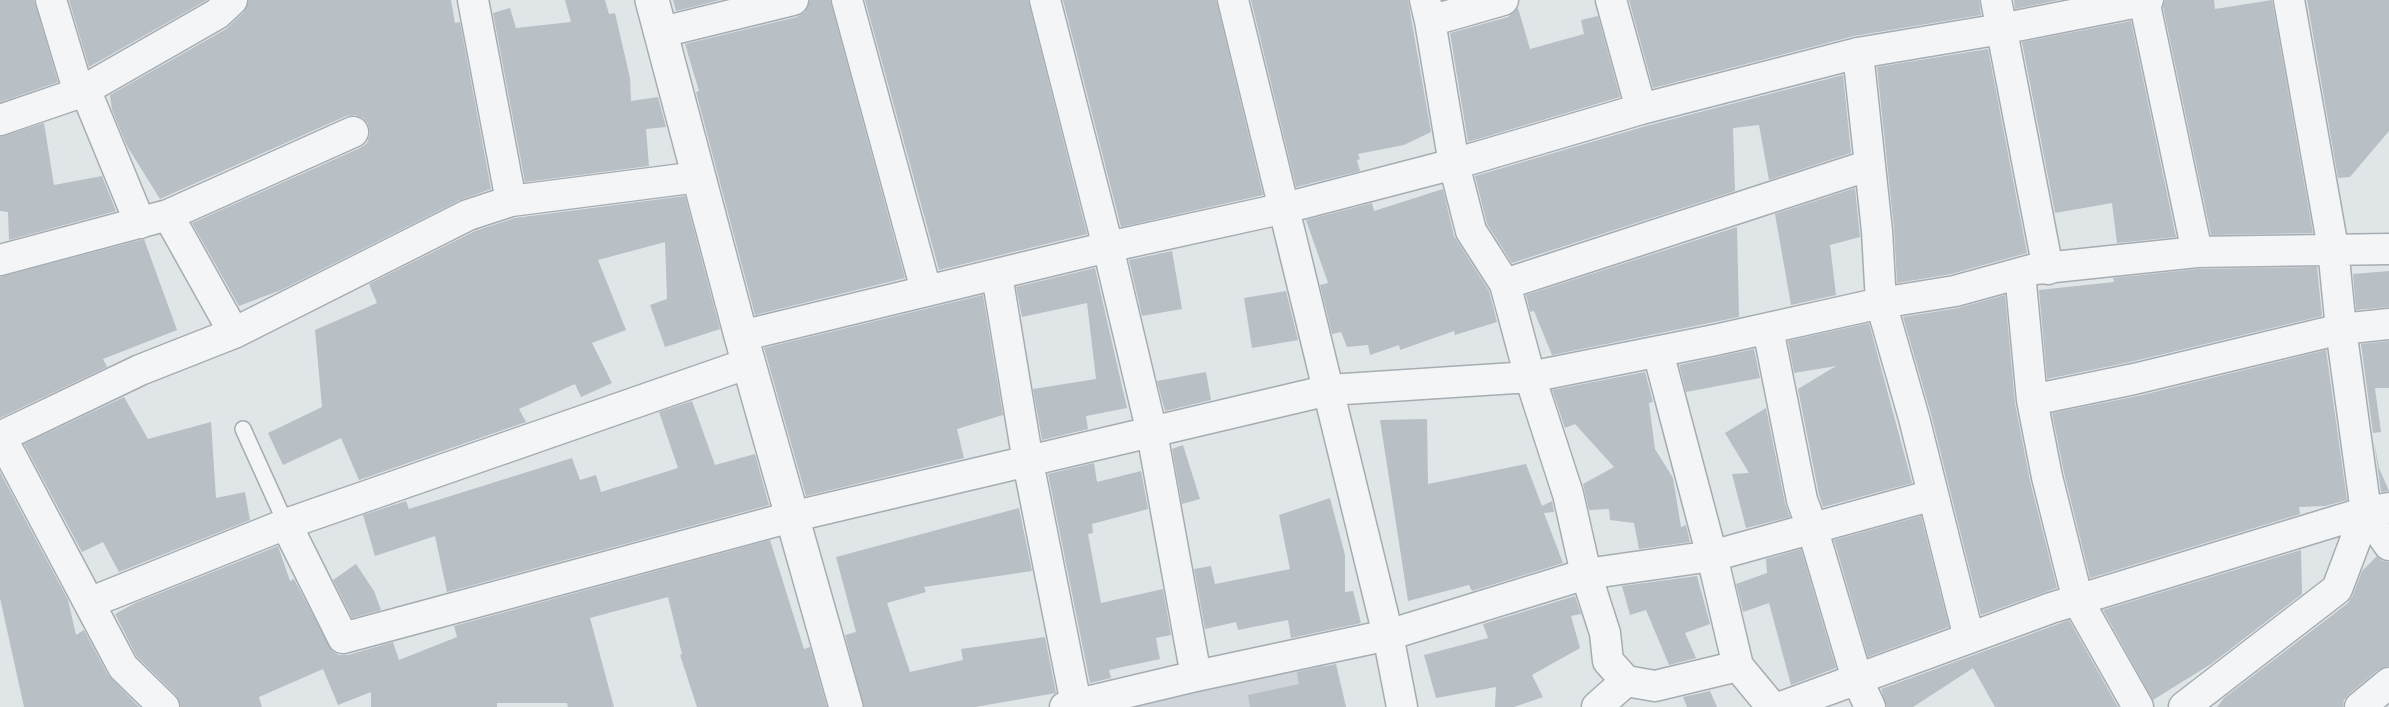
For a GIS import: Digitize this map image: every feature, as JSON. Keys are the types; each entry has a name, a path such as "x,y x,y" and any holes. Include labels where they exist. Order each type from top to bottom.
{"street":[{"path":"51,0 82,91 140,223"},
{"path":"0,120 82,91 217,14 232,0"},
{"path":"473,0 511,201"},
{"path":"652,0 745,350 846,707"},
{"path":"662,32 793,0"},
{"path":"847,0 926,290"},
{"path":"1045,0 1108,247 1152,433 1196,676"},
{"path":"1233,0 1388,635 1402,707"},
{"path":"1503,0 1427,11 1454,164 1471,231 1505,284 1530,377 1568,494 1586,574 1605,633 1608,661 1649,692"},
{"path":"1611,0 1641,109"},
{"path":"89,603 286,524 745,350 926,290 1285,208 1454,164 1641,109 1998,14 2145,0 2196,252"},
{"path":"2289,0 2333,248 2341,329 2377,510 2389,545"},
{"path":"1998,14 2034,271 2032,400 2047,477 2078,601 2138,707"},
{"path":"1858,53 1877,231 1881,303 1914,418 1969,638"},
{"path":"0,260 168,215 353,132"},
{"path":"1505,284 1870,165"},
{"path":"164,707 123,667 1,437 140,370 234,333 468,214 511,201 698,177"},
{"path":"168,215 234,333"},
{"path":"286,524 343,638 791,517 1329,390 1530,377 1768,329 1881,303 1955,291 2034,271 2196,252 2333,248 2389,249"},
{"path":"997,274 1070,706 1196,676 1388,635 1586,574 1712,556 1933,495"},
{"path":"2032,400 2134,379 2341,329 2389,324"},
{"path":"1768,329 1802,500 1857,679 1870,707"},
{"path":"1658,352 1712,556 1738,666 1772,707"},
{"path":"1781,707 2051,608 2377,510"},
{"path":"2184,707 2337,589 2377,510"},
{"path":"1596,707 1738,666"},
{"path":"2360,707 2389,683"}],"lane":[{"path":"243,429 286,524"}],"shaded area":[{"path":"1322,663 1340,707 1127,707 1173,694"}],"building":[{"path":"0,0 34,0 58,82 0,102"},
{"path":"69,0 207,0 89,67"},
{"path":"249,0 451,0 455,23 460,22 491,189 460,200 281,290 239,306 192,223 360,148 367,143 370,134 368,124 363,118 355,115 346,116 160,199 127,146 112,110 110,95 226,29 244,12"},
{"path":"565,0 605,0 609,14 615,13 630,78 631,101 658,97 666,127 646,129 649,166 525,182 493,13 510,8 516,28 571,22"},
{"path":"673,0 720,0 676,11"},
{"path":"810,0 830,0 905,278 755,315 696,92 699,91 685,44 797,17 805,12"},
{"path":"865,0 1028,0 1087,234 939,270"},
{"path":"1063,0 1216,0 1263,195 1121,227"},
{"path":"1251,0 1408,0 1431,132 1404,145 1358,154 1360,171 1296,187"},
{"path":"1629,0 1979,0 1981,15 1854,36 1653,88"},
{"path":"2014,0 2059,0 2015,9"},
{"path":"2165,0 2214,0 2215,9 2272,0 2313,233 2211,235 2163,7"},
{"path":"2307,0 2389,0 2389,131 2350,177 2338,178"},
{"path":"1518,8 1530,49 1584,34 1581,20 1598,16 1620,97 1468,142 1450,33 1508,17"},
{"path":"2131,21 2176,237 2117,243 2112,203 2055,213 2022,42"},
{"path":"1988,49 2027,253 1951,274 1897,283 1894,229 1877,67"},
{"path":"1843,75 1851,153 1769,180 1759,125 1733,128 1735,191 1512,263 1487,224 1475,176 1646,126"},
{"path":"44,123 54,185 102,176 116,211 9,240 8,212 0,211 0,137"},
{"path":"1855,188 1860,237 1830,245 1836,295 1791,305 1775,214"},
{"path":"1443,189 1454,236 1489,291 1497,322 1455,335 1454,331 1400,350 1399,345 1370,355 1368,345 1347,347 1341,332 1332,334 1320,285 1328,283 1306,220 1372,203 1374,211"},
{"path":"685,196 720,329 665,347 650,305 667,299 665,242 598,260 626,330 592,343 612,383 581,397 575,384 519,409 526,422 359,480 341,438 283,465 268,433 322,407 315,330 377,303 369,284 475,231 515,218"},
{"path":"1737,227 1739,317 1552,355 1534,311 1530,312 1526,295"},
{"path":"144,239 177,330 103,359 107,367 0,418 0,277"},
{"path":"1172,251 1182,309 1142,316 1129,260"},
{"path":"2317,267 2322,316 2130,362 2047,379 2039,290 2114,282 2113,278 2198,269"},
{"path":"1095,268 1127,408 1086,416 1088,429 1042,440 1033,389 1096,379 1087,303 1022,317 1016,287"},
{"path":"2389,271 2389,307 2356,310 2353,274"},
{"path":"1286,291 1298,340 1252,348 1244,298"},
{"path":"983,295 1003,415 957,429 964,458 806,496 764,348"},
{"path":"2005,295 2015,403 2030,481 2057,588 1981,615 1931,414 1903,317 1958,308"},
{"path":"1869,323 1912,483 1823,507 1798,389 1836,366 1794,373 1788,341"},
{"path":"2389,341 2389,388 2375,388 2381,432 2373,433 2361,344"},
{"path":"1754,349 1760,378 1686,392 1679,365"},
{"path":"2326,350 2347,500 2325,506 2299,507 2300,514 2090,578 2052,413 2138,396"},
{"path":"1206,372 1211,400 1165,411 1157,381"},
{"path":"1645,372 1653,402 1649,403 1655,449 1673,478 1681,527 1686,525 1690,542 1639,549 1634,523 1610,520 1609,509 1589,510 1583,484 1614,467 1575,424 1565,428 1552,390"},
{"path":"124,397 148,439 211,422 216,498 245,492 250,520 119,572 103,542 82,552 24,444"},
{"path":"692,401 715,465 755,454 769,505 447,592 435,536 375,556 363,515 406,501 409,509 572,458 580,480 596,475 601,492 678,468 659,412"},
{"path":"1766,408 1785,503 1790,517 1746,528 1732,474 1749,473 1725,433"},
{"path":"1427,419 1428,484 1526,464 1542,506 1552,501 1554,512 1544,513 1563,563 1472,591 1469,585 1408,601 1380,420"},
{"path":"2374,441 2379,468 2389,491 2381,492"},
{"path":"1183,445 1200,499 1182,504 1172,449"},
{"path":"1094,463 1097,482 1141,471 1148,509 1092,524 1093,533 1088,534 1101,603 1163,589 1171,635 1156,638 1160,659 1109,670 1111,678 1090,683 1048,474"},
{"path":"0,472 68,600 76,635 84,630 108,675 139,707 24,707 0,598"},
{"path":"1330,498 1345,555 1345,592 1353,591 1361,623 1291,638 1288,620 1238,630 1236,622 1205,629 1194,569 1211,566 1215,584 1290,569 1279,515"},
{"path":"1019,508 1032,571 924,587 926,592 887,603 910,672 963,660 961,649 1045,637 1056,693 975,707 864,707 845,635 856,632 836,557"},
{"path":"1921,516 1949,627 1868,657 1834,540"},
{"path":"770,540 804,649 810,647 827,707 697,707 680,655 682,654 668,597 590,618 614,707 568,707 567,703 497,703 497,707 371,707 371,692 338,705 323,669 259,697 262,707 181,707 176,695 137,657 115,614 135,603 278,546 290,581 294,579 332,651 339,655 348,655 393,642 399,660 457,637 454,626"},
{"path":"1801,549 1836,668 1791,685 1769,603 1743,612 1736,584 1767,573 1766,559"},
{"path":"2301,550 2302,594 2211,664 2153,700 2103,610"},
{"path":"2377,556 2382,561 2389,562 2389,666 2378,670 2349,694 2344,700 2343,707 2217,707 2224,698 2348,603 2362,571"},
{"path":"356,564 374,591 381,610 352,618 333,580"},
{"path":"1697,576 1710,624 1685,633 1696,658 1669,665 1646,610 1630,615 1622,586"},
{"path":"1575,596 1581,614 1571,616 1580,648 1532,675 1543,697 1514,707 1495,707 1496,687 1436,698 1424,655 1488,638 1483,624"},
{"path":"2069,620 2118,707 1995,707 1973,668 1913,707 1887,707 1881,689"},
{"path":"1336,664 1346,707 1250,707 1248,695 1299,684 1297,672"},
{"path":"1710,691 1717,707 1687,707 1683,697"}]}
